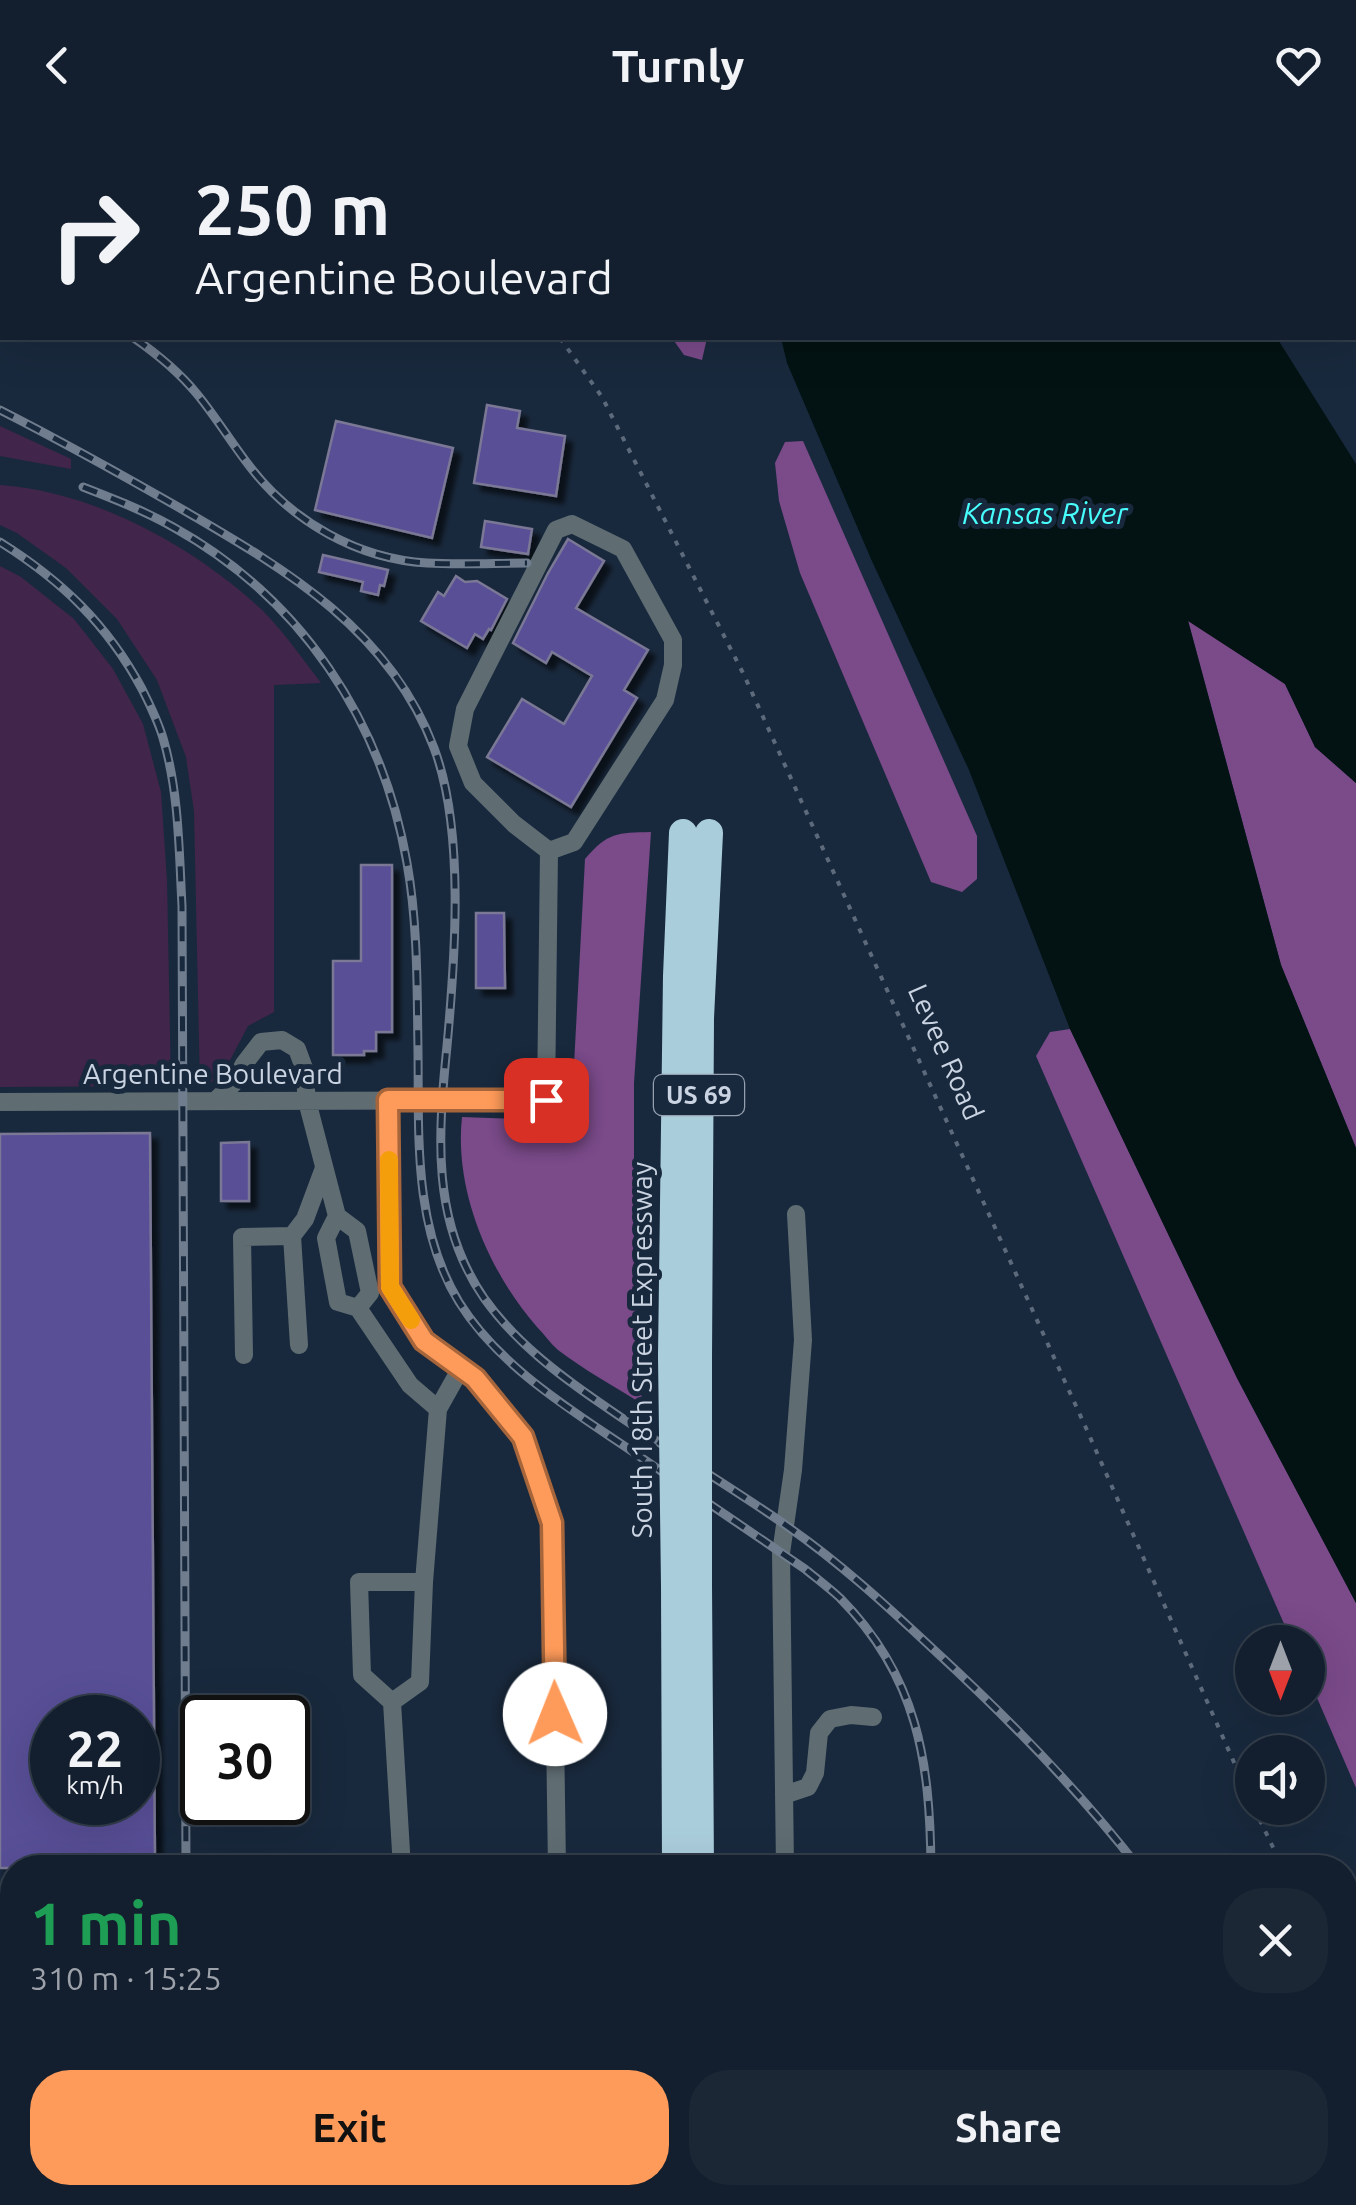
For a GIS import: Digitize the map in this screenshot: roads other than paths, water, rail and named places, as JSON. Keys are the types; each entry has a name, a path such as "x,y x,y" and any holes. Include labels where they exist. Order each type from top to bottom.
{"highway":[{"name":"South 18th Street Expressway","path":"676,1855 686,1586 677,976 696,833"},
{"name":"South 18th Street Expressway","path":"686,1586 699,1855"}],"street":[{"path":"572,524 623,549 674,640 673,665 665,700 574,842 549,850 514,824 473,784 458,746 466,709 556,530 572,524"},
{"name":"Argentine Boulevard","path":"0,1102 546,1100 549,850"},
{"path":"215,1101 234,1083 262,1042 282,1040 297,1049 336,1216 326,1238 338,1302 358,1308 410,1385 438,1409"},
{"path":"388,1100 390,1287 424,1341 475,1378 523,1437 552,1523 557,1855"},
{"path":"299,1346 292,1236 305,1219 324,1168"},
{"path":"785,1855 781,1553 793,1470 803,1340 796,1214"},
{"path":"336,1216 356,1231 370,1293 358,1308"},
{"path":"244,1355 242,1237 292,1236"},
{"path":"392,1702 420,1682 438,1409 461,1368"},
{"path":"401,1855 392,1702 362,1675 359,1582 424,1582"},
{"path":"784,1794 808,1787 816,1772 819,1733 830,1719 872,1717"}],"water":[{"name":"Kansas River","path":"781,340 1278,340 1356,464 1356,783 1315,747 1285,684 1188,621 1281,965 1356,1148 1356,1603 1237,1378 1070,1029 969,770 871,559 787,363"}],"railway":[{"path":"137,340 190,386 268,487 307,521 329,534 401,560 439,564 527,563"},
{"path":"0,410 185,511 297,581 363,637 415,707 444,781 454,855 455,935 442,1112 442,1176 455,1239 467,1269 496,1314 570,1382 787,1526 862,1585 1014,1727 1128,1855"},
{"path":"83,487 162,521 219,556 260,589 329,668 378,760 407,863 416,957 422,1180 433,1243 444,1273 476,1326 516,1368 805,1569 840,1598 866,1628 903,1690 914,1723 927,1792 931,1855"},
{"path":"0,542 63,589 114,644 145,695 161,732 175,800 182,906 186,1855"}]}
